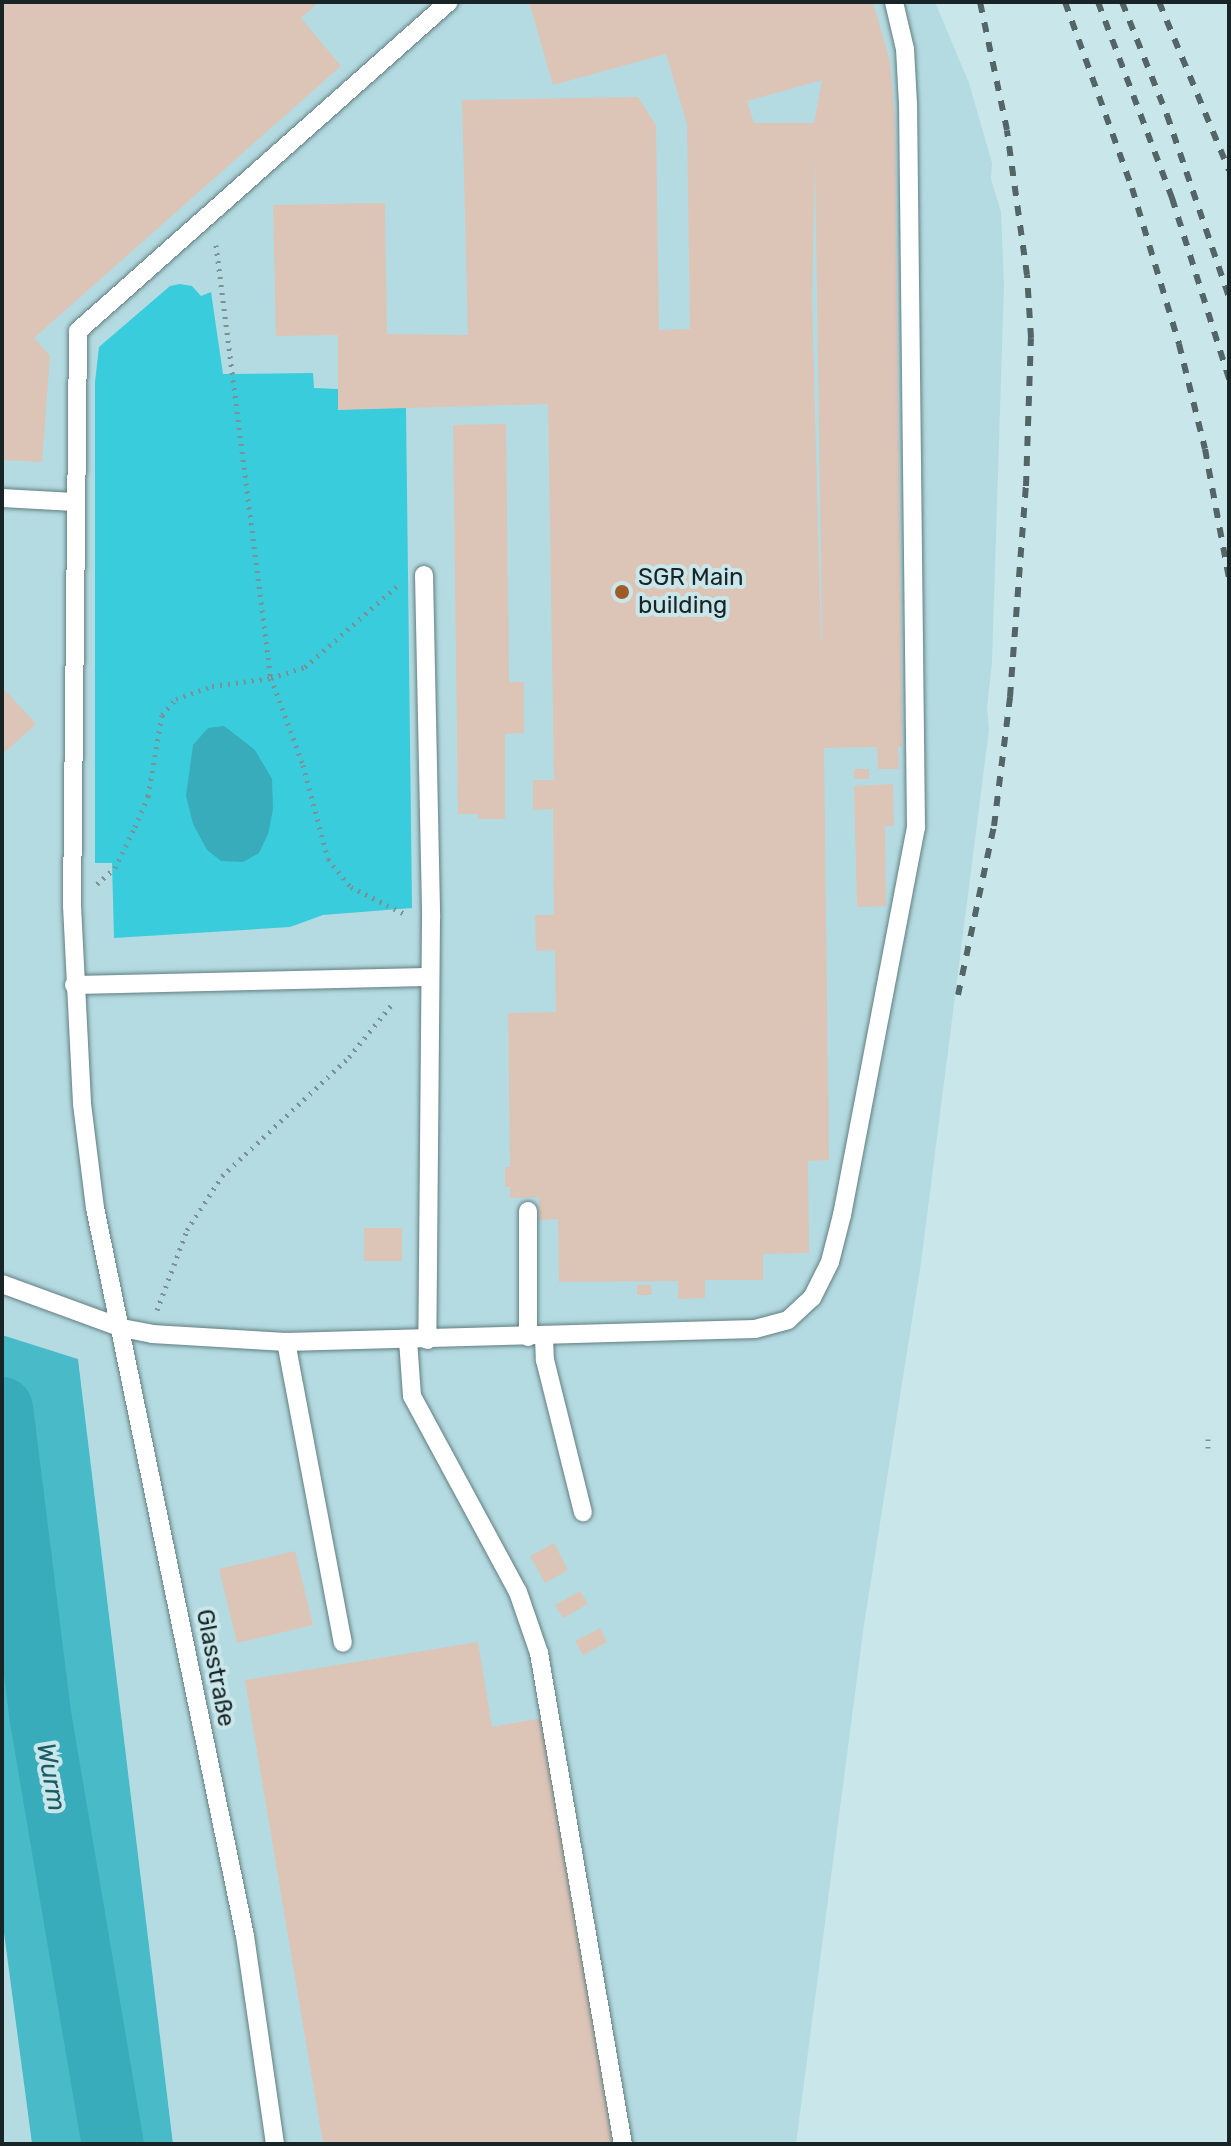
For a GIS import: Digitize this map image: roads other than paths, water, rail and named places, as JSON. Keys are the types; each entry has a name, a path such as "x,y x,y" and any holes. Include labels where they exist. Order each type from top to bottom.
{"lane":[{"name":"Glasstraße","path":"275,2144 245,1936 95,1208 82,1103 72,906 78,331 449,2"},
{"path":"7,1286 122,1328 152,1334 286,1342 755,1329 788,1320 812,1298 830,1262 893,957 916,828 908,104 905,49 894,2"},
{"path":"2,498 74,502"},
{"path":"424,575 431,918 417,1340 412,1396 518,1592 539,1653 623,2144"},
{"path":"74,985 428,977"},
{"path":"528,1211 536,1336 545,1360 583,1512"},
{"path":"286,1342 343,1643"}],"waterway":[{"name":"Wurm","path":"2,1408 41,1720 113,2144"}],"railway":[{"path":"958,995 994,826 1010,697 1026,486 1031,338 1027,275 1007,130 980,2"},
{"path":"1065,2 1132,188 1179,344 1205,449 1229,579"},
{"path":"1098,2 1172,198 1229,379"},
{"path":"1122,2 1167,115 1229,297"},
{"path":"1159,2 1229,170"}],"place":[{"name":"SGR Main building","path":"622,592"}]}
